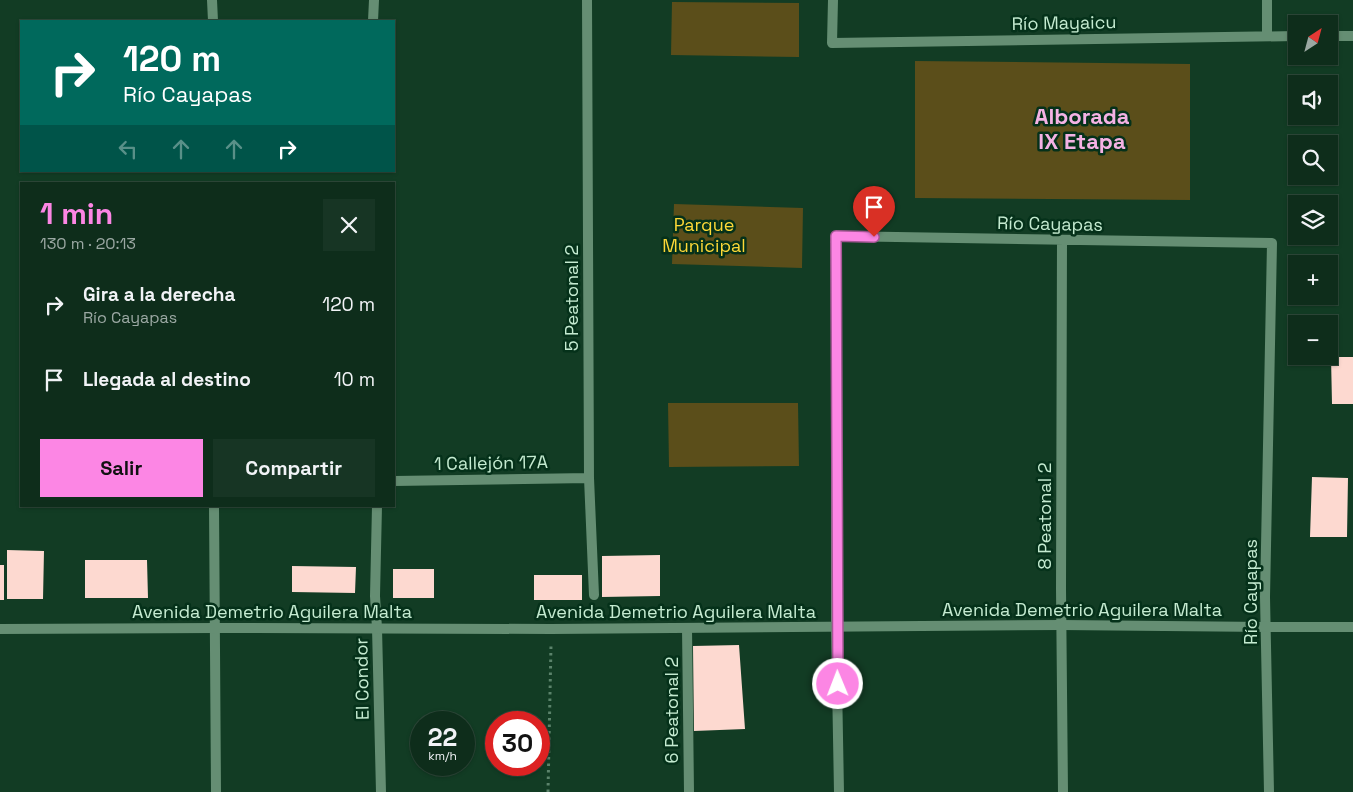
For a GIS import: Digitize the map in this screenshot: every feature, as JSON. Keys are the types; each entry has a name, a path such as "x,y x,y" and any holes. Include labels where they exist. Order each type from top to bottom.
{"street":[{"path":"212,0 213,20"},
{"path":"373,20 374,0"},
{"name":"5 Peatonal 2","path":"587,0 589,478 594,595"},
{"name":"Río Mayaicu","path":"833,0 832,44 1288,36"},
{"path":"1267,0 1267,36"},
{"path":"1338,36 1353,36"},
{"name":"Río Cayapas","path":"839,792 836,627 836,236 1272,243 1266,597 1269,792"},
{"name":"8 Peatonal 2","path":"1062,240 1063,792"},
{"name":"1 Callejón 17A","path":"395,481 589,478"},
{"path":"214,507 216,792"},
{"name":"El Condor","path":"377,507 376,596 381,792"},
{"name":"Avenida Demetrio Aguilera Malta","path":"0,630 216,628 551,629 1062,625 1353,627"},
{"name":"6 Peatonal 2","path":"687,628 688,792"}],"path":[{"path":"548,792 551,629"}],"green space":[{"path":"672,2 799,3 799,57 671,55"},
{"path":"915,61 1190,64 1190,200 915,198"},
{"name":"Parque Municipal","path":"674,204 803,208 802,268 672,264"},
{"path":"668,403 798,403 799,466 669,467"}],"building":[{"path":"1338,357 1353,357 1353,404 1332,404 1331,365 1338,365"},
{"path":"1312,477 1348,478 1347,537 1310,537"},
{"path":"7,550 44,551 43,599 7,599"},
{"path":"660,555 660,596 602,597 602,556"},
{"path":"85,560 147,560 148,598 85,598"},
{"path":"0,565 4,565 4,600 0,600"},
{"path":"292,566 356,567 355,593 292,592"},
{"path":"393,569 434,569 434,598 393,598"},
{"path":"534,575 582,575 582,600 534,600"},
{"path":"739,645 745,729 694,731 693,646"}],"district":[{"name":"Alborada IX Etapa","path":"1082,128"}],"route":[{"path":"838,684 836,627 836,236 874,237"}]}
